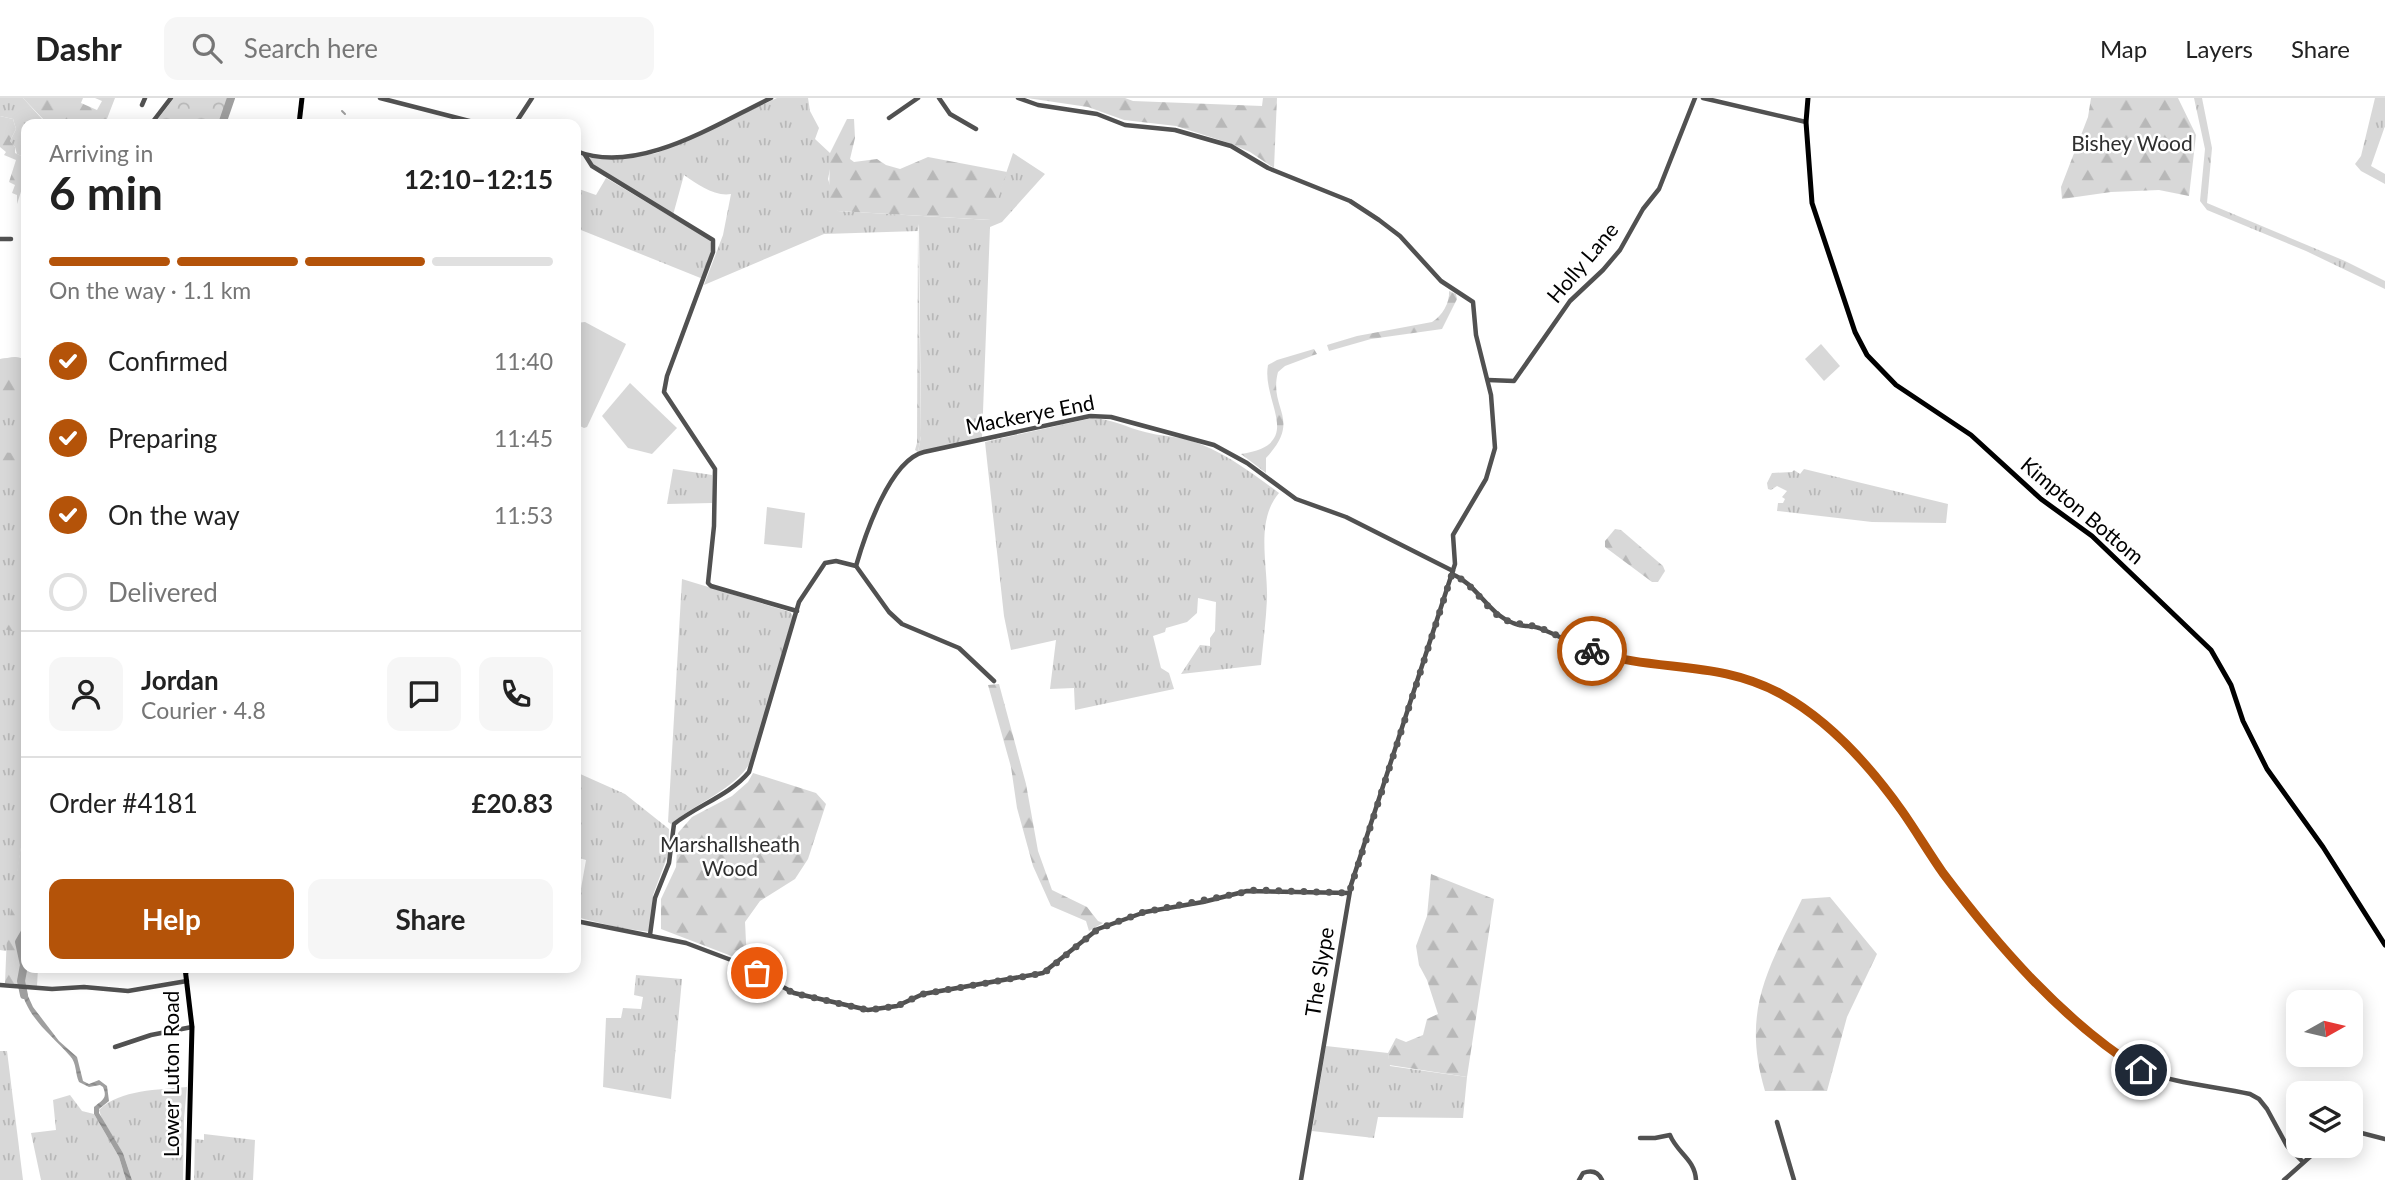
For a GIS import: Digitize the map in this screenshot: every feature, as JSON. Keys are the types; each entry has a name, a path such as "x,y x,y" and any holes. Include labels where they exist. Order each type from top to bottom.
{"main road":[{"path":"300,119 302,98"},
{"name":"Kimpton Bottom","path":"1808,98 1806,122 1812,204 1855,332 1867,354 1896,385 1971,435 2041,499 2092,536 2211,650 2231,685 2243,720 2267,769 2323,847 2385,945"},
{"name":"Lower Luton Road","path":"187,973 192,1027 188,1180"}],"street":[{"path":"142,105 145,98"},
{"path":"155,119 171,98"},
{"path":"380,98 462,119"},
{"path":"517,119 532,98"},
{"path":"581,153 620,157 661,149 771,98"},
{"path":"889,118 918,98"},
{"path":"939,98 950,114 976,129"},
{"path":"1018,98 1097,114 1125,125 1175,130 1231,146 1268,168 1350,201 1400,236 1441,281 1473,302 1476,335 1488,380 1495,449 1486,479 1453,535 1460,577 1497,615 1516,625 1539,628 1583,648 1620,660 1735,675 1754,681 1809,711 1843,741 1887,791 1966,902 2051,997 2119,1056 2141,1070 2250,1094 2259,1099 2287,1146 2303,1162"},
{"name":"Holly Lane","path":"1488,380 1514,381 1570,300 1603,270 1620,250 1643,209 1659,189 1695,98"},
{"path":"1703,98 1806,122"},
{"path":"585,155 592,166 713,240 713,252 667,376 664,392 715,469 714,526 708,583 710,586 797,611"},
{"path":"0,239 11,239"},
{"name":"Mackerye End","path":"856,566 880,502 912,457 937,449 1098,415 1214,445 1247,463 1296,499 1346,517 1460,577"},
{"path":"650,935 655,898 669,863 674,824 737,784 749,772 797,611 804,594 825,563 836,561 856,566 889,612 902,624 959,648 994,681"},
{"name":"The Slype","path":"1301,1180 1349,893 1456,562"},
{"path":"581,922 686,943 720,954 793,993 868,1010 897,1006 923,994 1044,973 1098,929 1144,912 1255,890 1349,893"},
{"path":"0,985 128,991 188,981"},
{"path":"115,1047 151,1035 192,1027"},
{"path":"1777,1122 1794,1180"},
{"path":"2363,1133 2385,1139"},
{"path":"1640,1138 1670,1135 1675,1147 1691,1161 1696,1180"},
{"path":"2284,1180 2308,1158"},
{"path":"1579,1180 1583,1173 1591,1171 1598,1174 1602,1180"}],"green space":[{"path":"0,98 23,98 42,119 21,119 21,156 17,154 10,141 16,129 13,119 0,116"},
{"path":"23,98 83,98 81,103 97,110 102,101 95,98 115,98 107,119 43,119"},
{"path":"174,98 231,98 224,119 158,119"},
{"path":"777,98 808,98 810,111 819,128 815,139 830,153 828,179 838,211 990,220 1013,153 1045,174 1002,222 990,227 982,438 918,452 921,436 919,224 918,231 824,234 704,285 723,235 731,194 713,192 684,175 673,215 589,160 591,157 627,158 657,153"},
{"path":"1027,98 1125,98 1133,101 1262,106 1263,98 1277,98 1274,168 1250,152 1229,143 1176,126 1124,120 1088,107"},
{"name":"Bishey Wood","path":"2091,98 2178,98 2196,135 2189,196 2159,190 2111,192 2062,199 2061,187 2088,117"},
{"path":"2194,98 2202,98 2212,148 2207,203 2345,261 2385,281 2385,289 2306,251 2207,210 2200,201 2205,149"},
{"path":"2375,98 2385,98 2385,126 2371,166 2385,174 2385,184 2361,171 2355,164 2361,156"},
{"path":"0,116 13,119 16,129 10,141 15,147 15,153 21,156 21,192 17,204 17,195 12,193 15,185 9,182 16,160 4,155 6,152 0,147"},
{"path":"847,119 854,119 855,138 850,159 854,162 877,159 900,169 928,157 1007,172 991,220 838,211 832,206 829,196 830,153"},
{"path":"606,178 710,240 712,247 703,279 581,230 581,190 596,195"},
{"path":"918,223 921,436 918,452 915,450"},
{"path":"1449,291 1456,294 1457,299 1442,329 1371,339 1329,351 1327,345 1357,336 1432,322 1445,309"},
{"path":"581,322 585,322 626,344 587,427 584,428 581,426"},
{"path":"1821,344 1840,366 1824,381 1805,359"},
{"path":"1314,349 1317,354 1285,366 1278,372 1276,385 1282,414 1282,433 1266,458 1266,473 1241,454 1261,449 1272,441 1277,431 1268,365"},
{"path":"21,358 21,848 6,951 0,950 0,359"},
{"path":"21,358 21,393 0,392 0,359"},
{"path":"630,383 677,428 652,454 628,448 602,416"},
{"path":"1092,418 1201,444 1236,463 1279,493 1267,517 1265,530 1267,599 1261,665 1181,674 1200,645 1210,646 1210,638 1215,631 1216,602 1198,598 1197,613 1187,622 1166,628 1165,632 1153,636 1161,668 1169,673 1174,689 1075,710 1074,688 1050,689 1056,640 1011,650 1004,616 985,442"},
{"path":"0,452 21,454 21,485 0,482"},
{"path":"673,469 712,475 712,503 667,504"},
{"path":"1804,469 1948,504 1946,523 1872,522 1777,511 1778,503 1783,503 1785,499 1782,497 1787,491 1777,486 1768,489 1767,483 1772,473 1794,470 1800,474"},
{"path":"767,507 805,513 802,548 764,544"},
{"path":"1615,529 1621,530 1663,566 1665,571 1658,582 1652,582 1605,547 1605,541"},
{"path":"682,579 790,612 793,616 750,763 744,772 725,788 671,824 668,822"},
{"path":"11,604 21,606 21,629 12,631 2,628 1,619 7,620 8,614 5,607"},
{"path":"999,684 1026,784 1038,851 1052,890 1087,907 1098,921 1103,923 1089,931 1086,921 1051,906 1033,866 1017,808 1011,767 988,685"},
{"name":"Marshallsheath Wood","path":"753,773 816,793 826,804 808,859 795,879 760,901 745,922 747,962 661,929 661,899 676,867 678,833 692,817 732,796 748,782"},
{"path":"581,774 625,794 669,829 668,855 653,895 650,932 581,918 581,888 586,860 581,858"},
{"path":"21,846 21,973 38,973 37,986 5,983 7,935"},
{"path":"1431,874 1494,899 1467,1077 1389,1065 1388,1053 1396,1038 1406,1042 1423,1035 1427,1019 1438,1014 1419,965 1416,946 1427,916"},
{"path":"1830,897 1877,954 1847,1017 1827,1091 1765,1091 1758,1062 1756,1037 1757,1013 1769,970 1802,899"},
{"path":"636,975 682,979 671,1099 603,1087 606,1018 621,1018 623,1008 641,1009 643,997 634,995"},
{"path":"1326,1046 1388,1053 1390,1066 1467,1077 1463,1118 1378,1117 1374,1138 1312,1131"},
{"path":"0,1051 7,1051 23,1180 0,1180"},
{"path":"187,1087 183,1180 132,1180 123,1153 99,1110 129,1094"},
{"path":"70,1095 82,1111 94,1114 119,1157 126,1180 41,1180 31,1133 56,1130 53,1100"},
{"path":"204,1134 255,1140 253,1180 194,1180 195,1139 204,1140"}],"water":[{"path":"20,984 23,985 33,1007 59,1041 77,1057 83,1081 89,1084 99,1080 107,1086 109,1101 99,1109 99,1113 123,1153 132,1180 126,1180 119,1157 94,1114 94,1107 104,1097 103,1087 89,1087 79,1082 72,1059 33,1016"}],"waterway":[{"path":"224,119 231,98"},
{"path":"342,111 345,114"},
{"path":"21,939 21,951"},
{"path":"22,973 24,995"}],"way so far":[{"path":"757,973 793,993 868,1010 897,1006 923,994 1044,973 1098,929 1144,912 1255,890 1349,893 1452,574 1460,577 1505,620 1516,625 1539,628 1592,651"}],"route":[{"path":"1592,651 1620,660 1735,675 1781,694 1809,711 1843,741 1887,791 1945,875 2026,972 2093,1034 2141,1070"}]}
